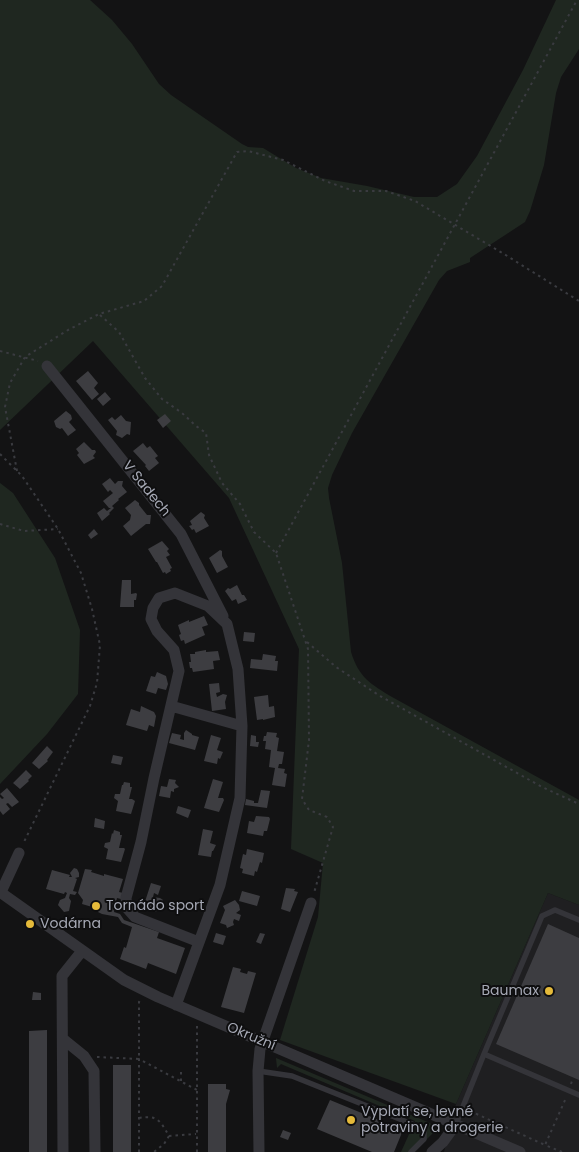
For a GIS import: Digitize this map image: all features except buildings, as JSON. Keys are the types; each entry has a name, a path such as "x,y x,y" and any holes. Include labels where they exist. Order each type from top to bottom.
{"street":[{"name":"V Sadech","path":"47,366 181,534 227,624 238,668 242,726 240,798 220,885 176,1005"},
{"path":"199,942 134,917 127,908 126,898 141,842 179,671 174,650 157,631 151,619 153,608 159,598 175,593 208,606 227,624"},
{"path":"171,706 242,726"},
{"path":"0,892 19,853"},
{"name":"Okružní","path":"0,892 124,980 145,991 520,1152"},
{"path":"259,1152 258,1071 263,1042 311,903"},
{"path":"63,1152 62,976 82,950"},
{"path":"63,1039 84,1056 94,1071 95,1152"},
{"path":"432,1152 443,1142 456,1124"}],"lane":[{"path":"456,1124 542,916 555,910 579,920"},
{"path":"484,1054 579,1095"},
{"path":"258,1071 292,1076 417,1126 424,1131 424,1139 411,1152"}],"path":[{"path":"276,552 577,0"},
{"path":"17,471 4,408 10,383 25,357 68,330 99,314 144,301 162,286 237,152 248,151 283,160 325,181 354,191 386,191 415,201 579,301"},
{"path":"99,314 119,332 145,378 162,398 206,433 208,455 222,483 240,504 254,532 276,552 308,649 309,740 302,799 309,810 327,818 333,827 311,903"},
{"path":"0,351 25,357 47,366"},
{"path":"0,454 22,476 58,529 81,572 100,644 97,683 90,706 19,853"},
{"path":"0,524 24,531 58,529"},
{"path":"306,640 336,667 380,696 542,788 579,804"},
{"path":"139,1152 139,1002 145,991"},
{"path":"196,1152 198,1090 197,1022"},
{"path":"84,1056 139,1059 198,1090"},
{"path":"181,1070 181,1081"},
{"path":"545,1145 574,1078"},
{"path":"468,1110 562,1152"},
{"path":"138,1118 150,1117 161,1122 169,1136"},
{"path":"169,1136 197,1134"},
{"path":"154,1152 164,1144 169,1136"}],"shaded area":[{"path":"0,0 90,0 112,20 132,44 159,84 171,95 242,144 248,147 263,148 296,168 321,178 414,197 437,197 457,184 477,156 523,70 556,0 579,0 579,49 561,77 556,93 544,165 525,222 470,258 470,262 447,271 439,280 352,433 332,475 328,488 342,563 351,652 362,674 372,684 392,697 579,800 579,905 548,893 456,1104 280,1040 318,917 323,863 291,849 299,649 229,498 93,341 0,430"},
{"path":"0,483 13,493 55,558 80,630 78,694 47,734 0,784"},
{"path":"548,893 579,905 579,1152 444,1152 456,1104"},
{"path":"276,1058 430,1123 433,1133 414,1152 401,1152 415,1121 281,1064 277,1068"}],"place":[{"name":"Tornádo sport","path":"96,906"},
{"name":"Vodárna","path":"30,924"},
{"name":"Baumax","path":"549,991"},
{"name":"Vyplatí se, levné potraviny a drogerie","path":"351,1120"}]}
